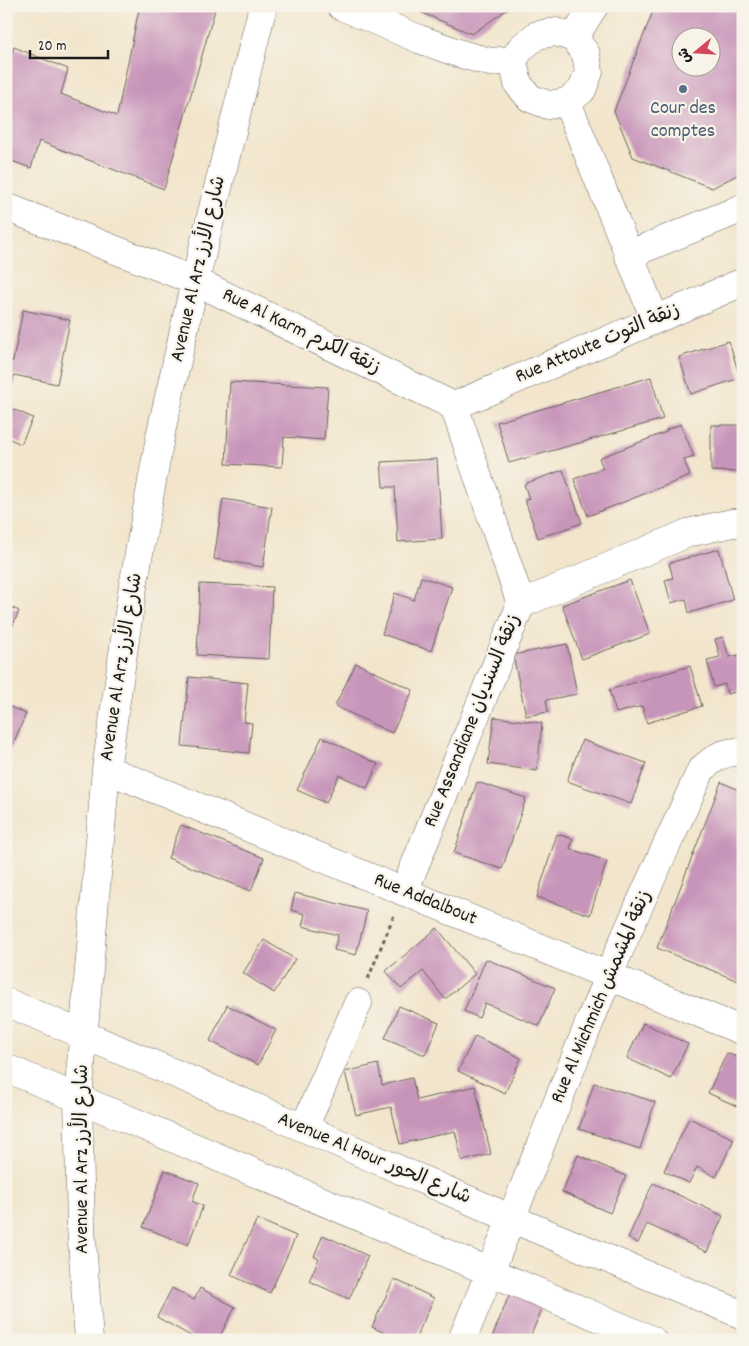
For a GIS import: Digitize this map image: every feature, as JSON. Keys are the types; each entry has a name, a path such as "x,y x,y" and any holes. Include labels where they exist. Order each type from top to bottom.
{"street":[{"name":"Avenue Al Arz شارع الأرز","path":"89,1340 81,1227 78,1099 106,769 136,573 162,432 195,281 263,6"},
{"path":"341,6 419,39 461,54 490,62 513,60"},
{"path":"574,38 594,6"},
{"path":"556,32 574,38 586,54 589,72 582,90 567,102 548,105 530,98 518,84 513,60 522,47 537,35 556,32"},
{"path":"567,102 655,319"},
{"name":"Rue Al Karm زنقة الكرم","path":"6,207 195,281 454,406"},
{"path":"628,255 743,208"},
{"name":"Rue Attoute زنقة التوت","path":"454,406 743,282"},
{"path":"454,406 521,604"},
{"name":"Rue Assandiane زنقة السنديان","path":"404,892 521,604 688,533 732,523 743,523"},
{"name":"Rue Al Michmich زنقة المشمش","path":"462,1340 609,976 701,770 715,757 733,752 743,752"},
{"name":"Rue Addalbout","path":"106,769 743,1031"},
{"name":"Avenue Al Hour شارع الحور","path":"6,1002 304,1128 510,1218 743,1315"},
{"path":"304,1128 358,1003"},
{"path":"6,1068 652,1340"}],"path":[{"path":"358,1003 404,892"}],"building":[{"path":"133,6 216,6 164,189 39,141 31,168 6,159 6,67 14,47 68,69 61,94 117,116 139,9"},
{"path":"406,6 512,6 472,34"},
{"name":"Cour des comptes","path":"655,6 743,6 743,172 712,188 633,157 614,111"},
{"path":"23,310 70,320 57,384 14,375 12,386 6,385 6,360 13,361"},
{"path":"729,341 740,378 691,394 679,357"},
{"path":"651,377 663,419 509,463 497,422"},
{"path":"230,382 328,387 324,440 284,437 282,467 226,464"},
{"path":"6,406 33,418 21,444 10,439 6,448"},
{"path":"681,424 694,457 684,460 690,476 588,516 574,479 603,468 599,458 666,432 666,430"},
{"path":"711,425 743,425 743,472 711,471"},
{"path":"437,459 442,539 398,542 395,487 383,487 381,462"},
{"path":"563,470 582,523 538,538 525,500 529,499 524,484"},
{"path":"223,499 272,507 263,567 214,559"},
{"path":"719,549 733,600 689,613 686,599 671,603 665,580 673,578 669,563"},
{"path":"421,577 452,587 431,651 382,634 395,593 414,600"},
{"path":"630,580 650,634 582,659 562,605"},
{"path":"200,584 272,587 269,659 197,655"},
{"path":"6,605 19,611 6,641"},
{"path":"723,637 729,657 743,654 743,690 727,694 725,684 714,687 707,660 720,657 715,639"},
{"path":"567,644 577,694 546,700 548,712 526,716 513,655"},
{"path":"356,663 413,690 392,733 335,706"},
{"path":"690,666 702,706 647,723 642,706 616,713 609,690"},
{"path":"189,677 248,683 244,722 252,723 249,753 182,746"},
{"path":"6,705 26,714 6,760"},
{"path":"494,717 542,723 537,771 488,764"},
{"path":"322,737 378,764 367,788 339,775 326,803 297,790"},
{"path":"582,740 646,763 631,804 567,781"},
{"path":"477,782 526,798 502,869 454,853"},
{"path":"721,782 743,792 743,983 657,948"},
{"path":"181,825 264,858 251,891 168,858"},
{"path":"557,834 573,839 570,849 607,861 590,915 537,897"},
{"path":"295,893 367,911 356,955 334,950 338,935 302,926 305,914 291,910"},
{"path":"437,928 475,974 445,999 423,971 401,989 386,971"},
{"path":"264,940 295,959 274,993 243,973"},
{"path":"486,959 555,988 539,1026 485,1003 479,1018 464,1011"},
{"path":"227,1005 276,1030 258,1065 210,1041"},
{"path":"399,1006 439,1023 425,1055 385,1038"},
{"path":"643,1023 688,1044 671,1079 627,1058"},
{"path":"475,1036 521,1058 505,1093 458,1071"},
{"path":"727,1053 743,1060 743,1109 708,1093"},
{"path":"378,1064 382,1085 412,1078 417,1100 475,1086 491,1154 462,1161 455,1131 400,1144 391,1107 356,1115 345,1072"},
{"path":"594,1083 655,1102 640,1149 579,1129"},
{"path":"689,1118 734,1139 716,1177 697,1167 689,1183 664,1171"},
{"path":"578,1155 626,1176 610,1213 562,1192"},
{"path":"165,1170 199,1183 192,1201 203,1206 188,1245 143,1227"},
{"path":"653,1183 723,1216 707,1252 647,1224 638,1243 628,1238"},
{"path":"257,1219 296,1236 270,1293 231,1275"},
{"path":"323,1235 368,1256 349,1299 309,1281 319,1258 314,1256"},
{"path":"394,1279 434,1298 415,1340 399,1340 372,1327"},
{"path":"172,1288 194,1300 200,1288 235,1307 218,1340 198,1340 157,1317"},
{"path":"512,1288 545,1301 529,1340 491,1340"}],"place":[{"name":"Cour des comptes","path":"683,89"}]}
